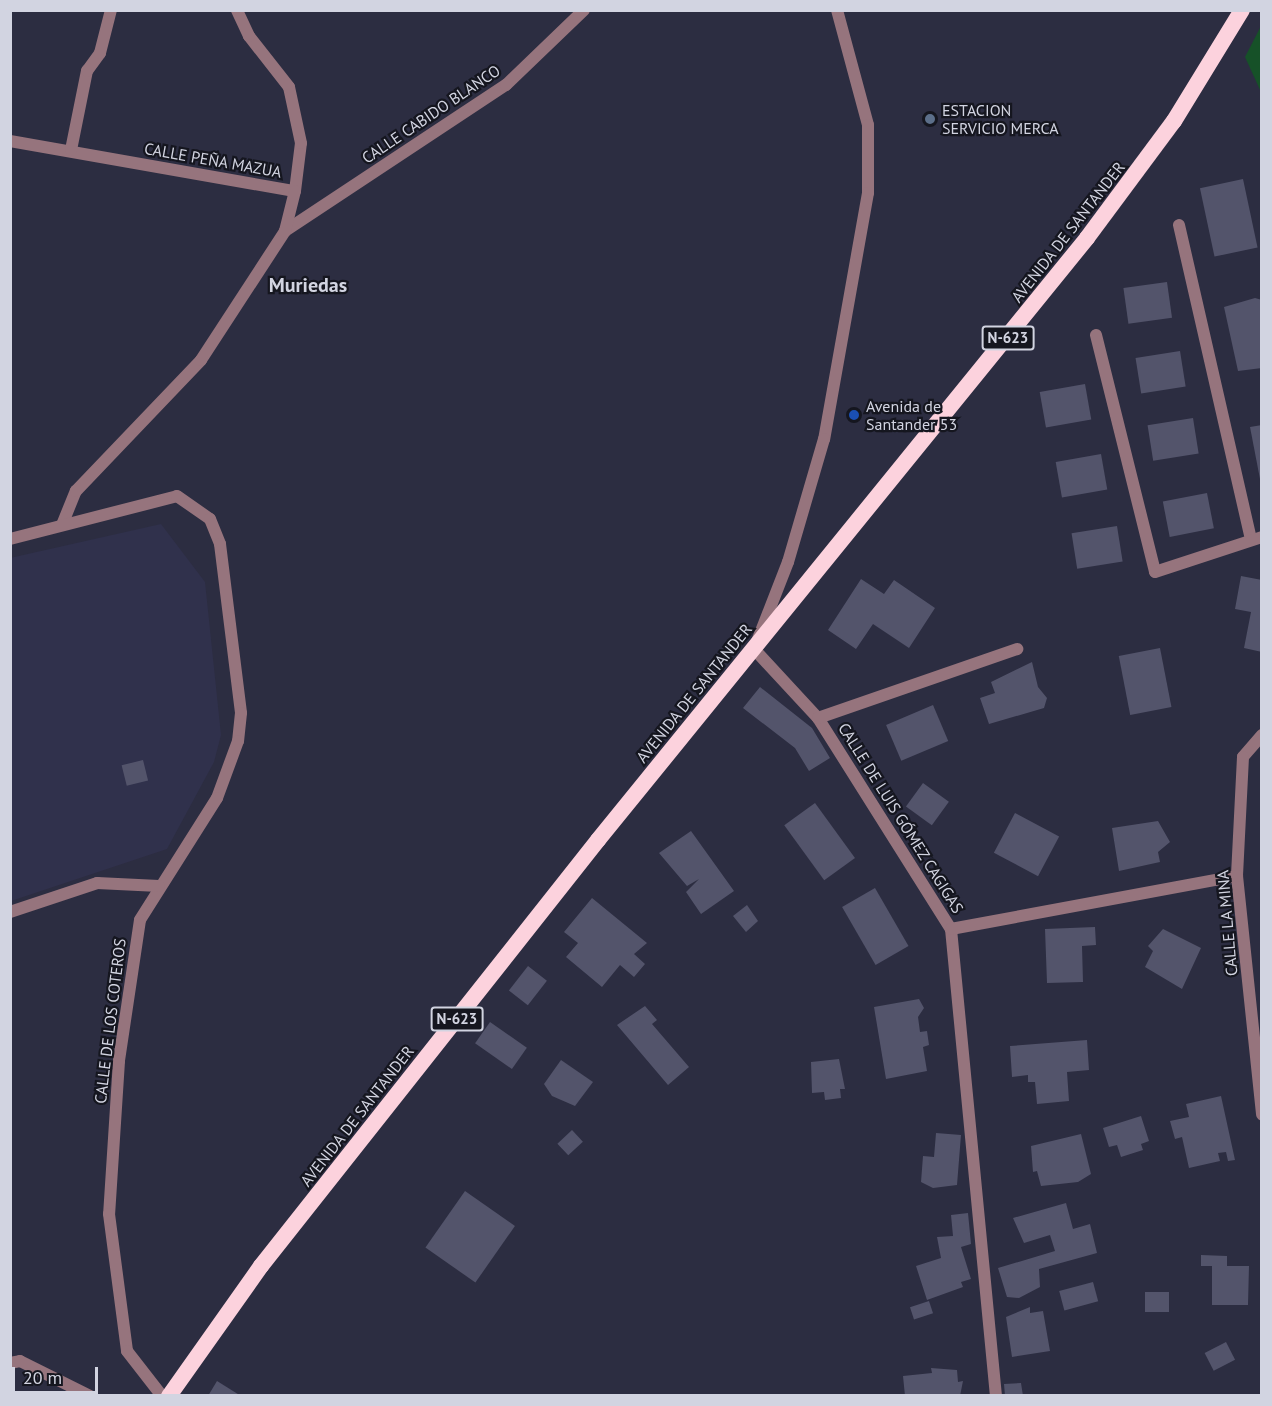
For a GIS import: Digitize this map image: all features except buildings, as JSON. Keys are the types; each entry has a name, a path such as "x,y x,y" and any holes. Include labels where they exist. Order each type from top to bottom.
{"highway":[{"name":"AVENIDA DE SANTANDER","path":"168,1395 261,1266 754,649 1087,238 1174,121 1242,10"}],"street":[{"path":"70,150 87,71 100,53 111,10"},
{"name":"CALLE PEÑA MAZUA","path":"10,141 295,191 301,143 289,87 249,36 237,10"},
{"name":"CALLE CABIDO BLANCO","path":"285,231 506,86 584,10"},
{"path":"754,649 788,562 824,439 853,299 870,156 863,98 837,10"},
{"path":"62,525 76,491 201,360 285,231 295,191"},
{"path":"1096,335 1155,572 1256,539 1179,225"},
{"name":"CALLE DE LOS COTEROS","path":"10,539 177,496 210,519 220,544 241,713 238,741 217,798 159,886 140,920 131,955 109,1214 127,1351 162,1395"},
{"name":"CALLE DE LUIS GÓMEZ CAGIGAS","path":"754,649 818,718 951,929 996,1395"},
{"path":"818,718 1017,649"},
{"name":"CALLE LA MINA","path":"1262,735 1243,756 1237,876 1262,1115"},
{"path":"951,929 1237,876"},
{"path":"10,912 97,883 159,886"},
{"path":"10,1363 20,1361 90,1395"}],"shaded area":[{"path":"161,524 205,582 221,735 214,762 167,849 11,901 10,558"}],"green space":[{"path":"1261,26 1261,92 1245,57"}],"place":[{"name":"ESTACION SERVICIO MERCA","path":"930,119"},
{"name":"Avenida de Santander 53","path":"854,415"}],"district":[{"name":"Muriedas","path":"308,285"}]}
